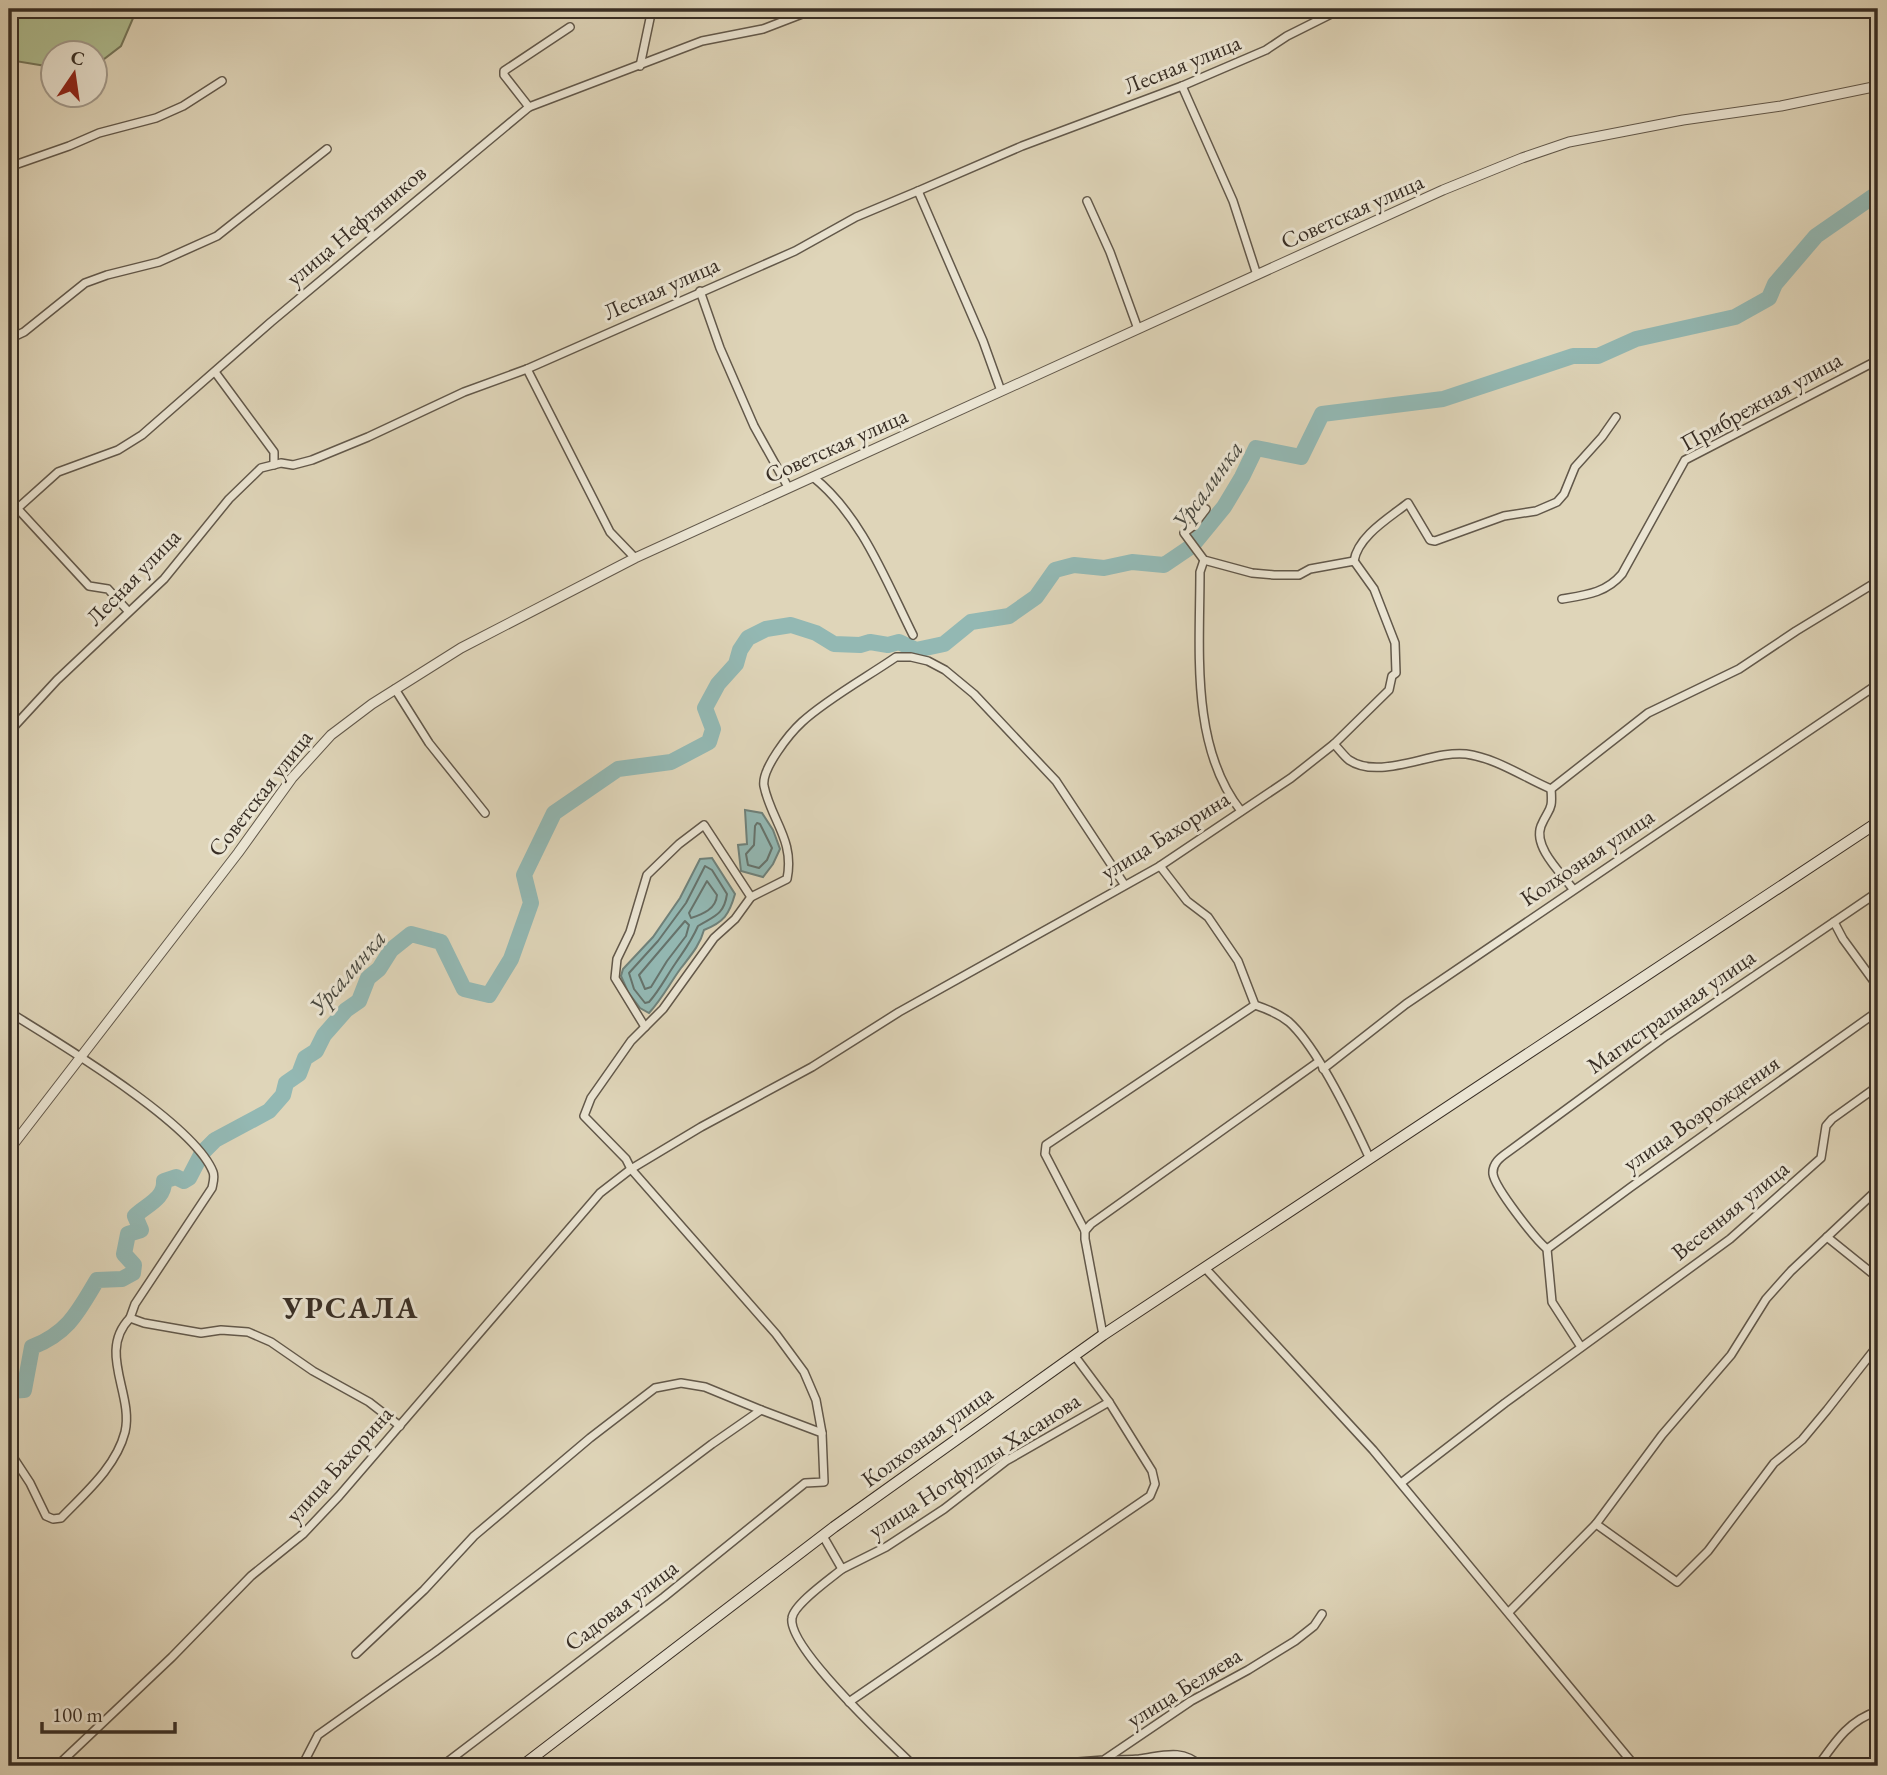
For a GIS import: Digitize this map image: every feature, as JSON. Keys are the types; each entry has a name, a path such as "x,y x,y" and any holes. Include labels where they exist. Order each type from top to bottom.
{"main road":[{"name":"Колхозная улица","path":"522,1766 823,1535 1074,1355 1878,822"}],"street":[{"path":"640,66 652,9"},
{"name":"улица Нефтяников","path":"9,516 58,472 118,450 142,435 280,314 529,107 702,41 762,29 815,9"},
{"name":"Лесная улица","path":"9,732 57,680 164,579 229,499 261,468 312,460 464,392 527,369 795,251 856,217 1022,146 1182,86 1266,50 1287,36 1341,9"},
{"path":"529,107 504,75 504,71 570,27"},
{"path":"9,167 99,133 156,118 183,106 222,81"},
{"path":"1182,86 1233,201 1257,275"},
{"name":"Советская улица","path":"9,1150 238,853 292,778 331,735 461,648 635,558 788,487 1443,190 1522,158 1569,142 1683,120 1780,106 1878,86"},
{"path":"9,339 24,332 85,283 159,262 217,236 327,149"},
{"path":"918,191 1002,391"},
{"path":"1087,201 1110,252 1139,329"},
{"path":"700,291 720,348 754,426 788,487"},
{"name":"Прибрежная улица","path":"1562,599 1598,592 1613,585 1622,574 1685,460 1878,360"},
{"path":"527,369 610,532 635,558"},
{"path":"215,372 274,452 274,465"},
{"path":"1206,509 1184,533 1204,559 1226,567 1287,576 1354,561 1359,547 1367,538 1408,503 1430,540 1435,541 1504,516 1524,514 1548,506 1564,494 1575,467 1616,417"},
{"path":"813,477 831,491 852,521 913,635"},
{"path":"17,508 89,586 108,589 128,611"},
{"path":"1204,559 1200,572 1200,687 1215,764 1224,787 1241,811"},
{"name":"улица Бахорина","path":"57,1766 172,1657 251,1576 303,1534 400,1426 600,1193 631,1169 701,1127 812,1068 900,1012 1160,866 1291,778 1334,744 1388,690 1392,676 1396,673 1395,643 1374,589 1354,561"},
{"path":"1551,789 1648,713 1739,669 1878,581"},
{"path":"822,1433 816,1400 797,1363 776,1334 631,1169 626,1159 584,1115 592,1098 631,1041 663,1009 714,938 735,919 751,897 788,879 790,867 783,835 764,784 770,764 802,722 896,657 911,657 945,670 975,694 1056,781 1124,884"},
{"name":"Колхозная улица","path":"1085,1231 1091,1224 1406,1004 1878,684"},
{"path":"396,689 429,743 485,813"},
{"path":"1334,744 1350,761 1369,766 1398,765 1443,755 1483,757 1551,789"},
{"path":"1551,789 1552,805 1540,828 1539,838 1573,889"},
{"path":"645,1027 619,986 615,970 647,875 679,844 704,825 751,897"},
{"path":"1160,866 1187,901 1208,917 1238,961 1255,1005 1290,1023 1321,1065 1369,1157"},
{"name":"Магистральная улица","path":"1547,1249 1536,1239 1500,1189 1493,1174 1498,1160 1666,1036 1878,892"},
{"path":"1834,922 1878,987"},
{"path":"1103,1335 1085,1231 1045,1154 1046,1145 1255,1005"},
{"name":"улица Возрождения","path":"1547,1249 1631,1186 1878,1011"},
{"path":"9,1012 136,1096 202,1153 214,1175 212,1188 135,1304 130,1318 117,1337 116,1361 125,1410 125,1430 115,1457 100,1477 61,1517 53,1519 47,1516 9,1451"},
{"name":"Весенняя улица","path":"1401,1483 1730,1239 1821,1158 1826,1126 1832,1119 1878,1086"},
{"path":"1509,1612 1596,1524 1662,1435 1731,1355 1766,1300 1878,1189"},
{"path":"1827,1237 1878,1278"},
{"path":"1547,1249 1552,1302 1581,1347"},
{"path":"1205,1268 1401,1483 1635,1766"},
{"path":"130,1318 201,1333 222,1330 248,1332 271,1342 313,1371 369,1402 400,1426"},
{"path":"1596,1524 1677,1582 1707,1551 1774,1463 1802,1440 1878,1345"},
{"name":"улица Нотфуллы Хасанова","path":"849,1702 819,1667 794,1631 792,1618 797,1607 842,1569 886,1547 944,1509 1006,1461 1109,1402 1074,1355"},
{"path":"356,1654 424,1590 474,1536 590,1438 655,1388 681,1383 705,1387 822,1433"},
{"path":"914,1766 849,1702 1150,1496 1155,1484 1152,1471 1109,1402"},
{"path":"302,1766 318,1735 435,1652 761,1410"},
{"name":"Садовая улица","path":"442,1766 664,1597 805,1483 824,1482 822,1433"},
{"path":"823,1535 842,1569"},
{"name":"улица Беляева","path":"1053,1766 1104,1760 1191,1701 1295,1641 1314,1626 1322,1614"},
{"path":"1818,1766 1838,1737 1851,1724 1878,1711"},
{"path":"1104,1760 1136,1759 1170,1753 1187,1755 1201,1766"}],"green space":[{"path":"9,9 137,9 121,46 108,56 108,38 38,38 38,65 9,60"}],"water":[{"path":"745,810 762,813 773,830 780,849 763,877 741,871 738,845 747,844"},
{"path":"712,858 735,894 730,907 721,921 704,930 695,950 649,1013 640,1008 628,992 621,976 623,969 653,937 680,898 700,859"}],"waterway":[{"name":"Урсалинка","path":"9,1391 24,1390 32,1347 55,1335 71,1320 97,1280 122,1279 133,1273 134,1265 124,1254 128,1234 141,1230 135,1216 158,1197 164,1181 176,1177 184,1181 189,1178 202,1153 215,1140 269,1111 283,1095 286,1083 299,1074 305,1058 316,1051 324,1035 346,1010 359,1001 368,978 379,969 391,950 411,934 441,942 464,989 489,995 511,959 531,903 524,875 554,813 618,769 671,762 709,742 713,729 705,708 718,684 736,664 740,650 748,638 766,629 791,625 816,633 834,644 860,645 870,642 888,645 899,642 916,650 944,644 971,622 1009,616 1036,597 1055,570 1074,565 1104,568 1132,562 1164,565 1192,546 1224,507 1256,448 1301,457 1322,414 1443,399 1573,356 1598,356 1636,339 1735,317 1769,298 1775,284 1816,236 1878,193"}],"district":[{"name":"УРСАЛА","path":"351,1307"}]}
